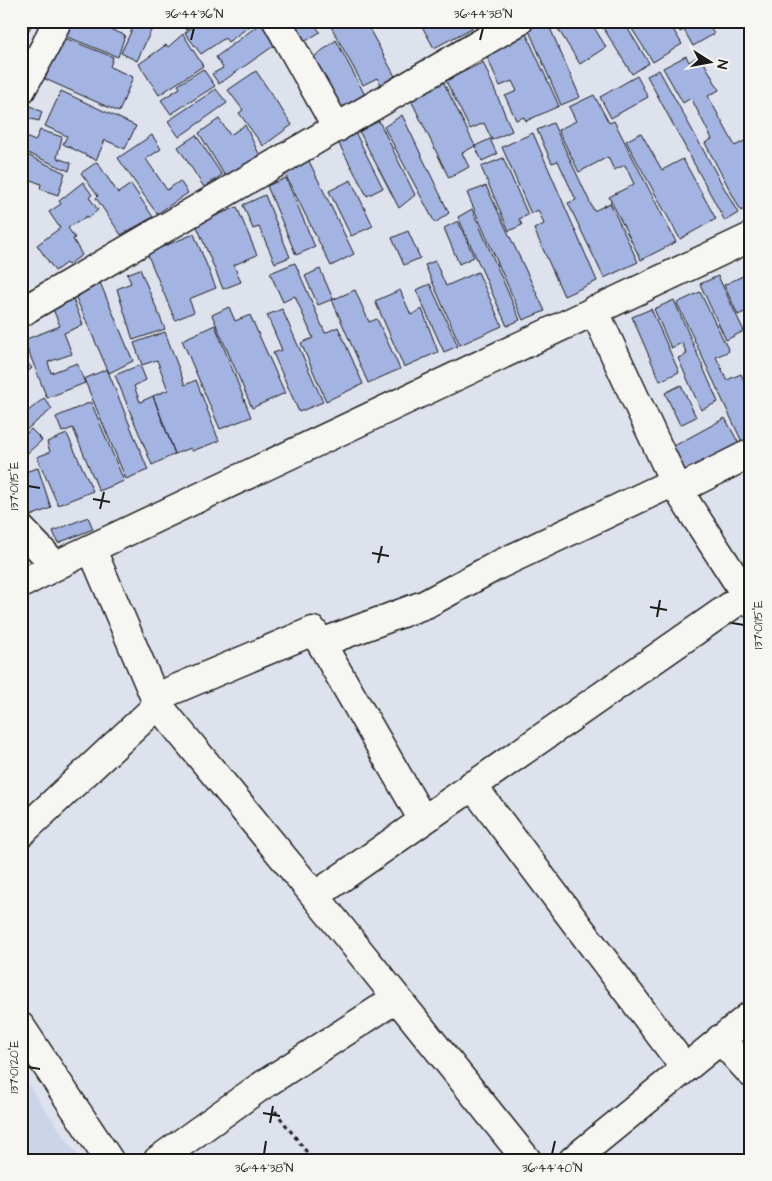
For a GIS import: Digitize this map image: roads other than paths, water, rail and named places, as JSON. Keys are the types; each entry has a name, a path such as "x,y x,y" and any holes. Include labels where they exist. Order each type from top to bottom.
{"street":[{"path":"21,90 57,21"},
{"path":"277,21 337,128"},
{"path":"21,313 519,21"},
{"path":"21,584 751,237"},
{"path":"315,896 472,785 748,600 676,486 594,310"},
{"path":"321,643 426,604 498,565 751,453"},
{"path":"21,529 56,566"},
{"path":"92,550 158,705 315,896 527,1160"},
{"path":"21,833 158,705 166,694 313,630 422,820"},
{"path":"472,785 685,1068"},
{"path":"158,1160 258,1089 397,998"},
{"path":"573,1160 751,1015"},
{"path":"21,1027 109,1160"},
{"path":"720,1039 751,1073"}]}
